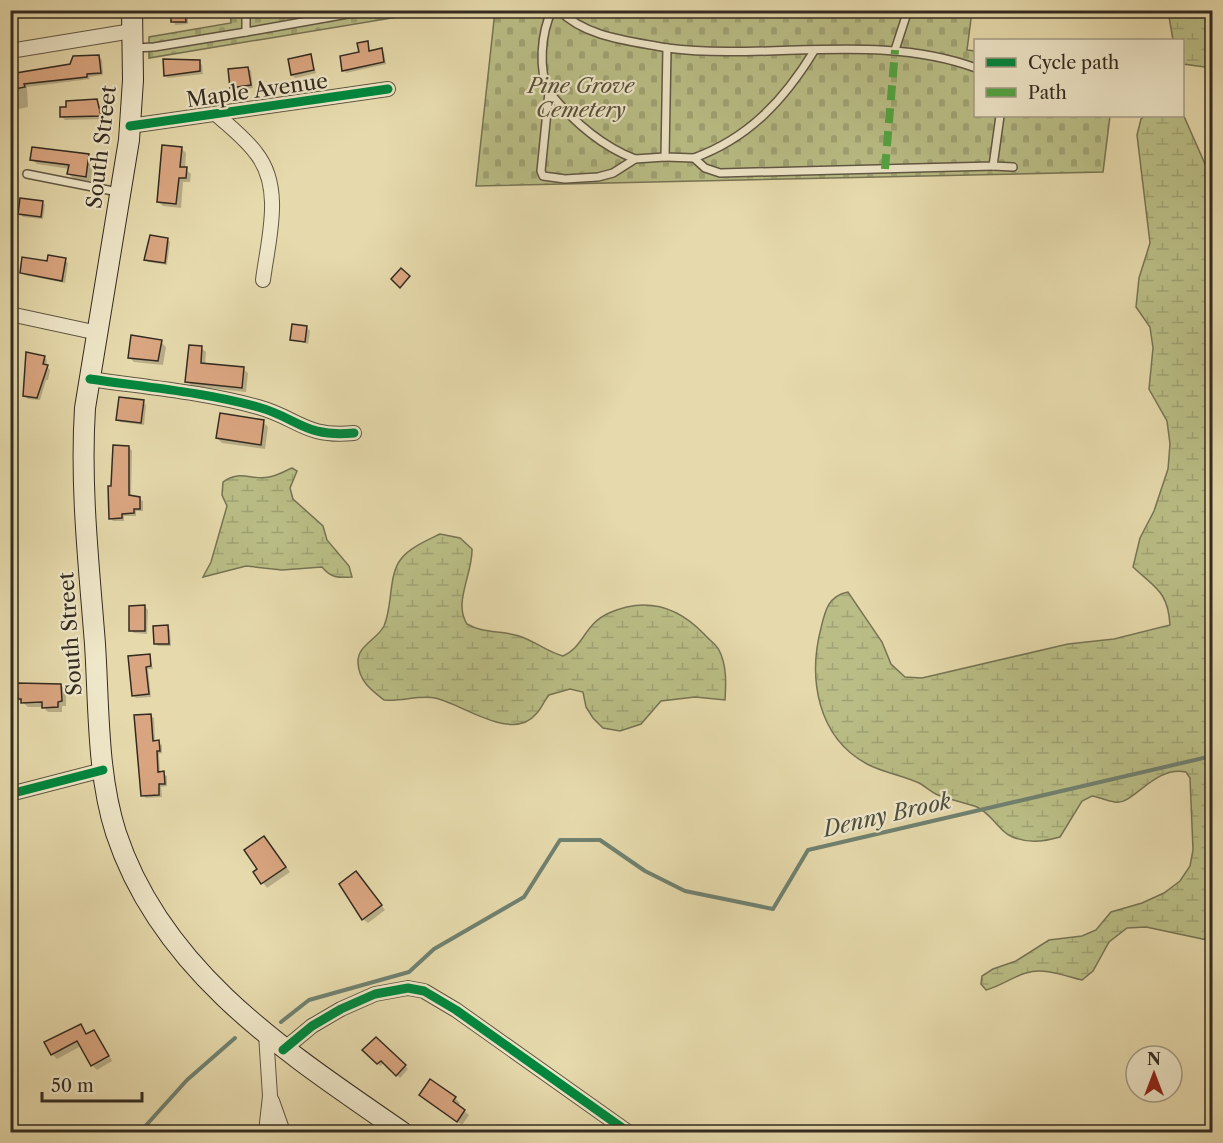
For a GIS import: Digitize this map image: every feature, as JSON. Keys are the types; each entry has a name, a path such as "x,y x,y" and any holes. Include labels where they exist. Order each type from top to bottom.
{"main road":[{"name":"South Street","path":"132,10 130,126 84,418 83,468 103,770 116,832 136,885 195,966 218,992 283,1050 402,1132"}],"street":[{"path":"10,51 132,39"},
{"name":"Maple Avenue","path":"130,126 388,89"},
{"path":"216,114 256,153 268,173 272,194 271,216 263,280"},
{"path":"10,314 98,333"},
{"path":"90,380 236,402 260,408 317,432 332,435 354,433"},
{"path":"10,794 103,770"},
{"path":"283,1050 312,1026 341,1009 375,994 408,987 438,997 628,1132"},
{"path":"266,1034 270,1096 266,1132"},
{"path":"270,1096 283,1132"}],"lane":[{"path":"246,10 246,32"},
{"path":"132,39 154,47 370,10"},
{"path":"552,10 545,34 543,60 544,82 549,93 572,118 620,153 635,159 694,158 723,146 763,118 784,97 814,51"},
{"path":"559,10 567,18 596,32 667,48 719,52 896,50 935,55 974,68"},
{"path":"896,50 908,10"},
{"path":"665,157 667,48"},
{"path":"549,93 541,171 543,176 565,179 598,177 613,173 635,159"},
{"path":"993,166 1000,117"},
{"path":"694,158 705,168 720,173 1013,167"},
{"path":"27,174 121,192"}],"green space":[{"path":"230,11 434,11 149,58 149,37 231,23"},
{"name":"Pine Grove Cemetery","path":"495,11 972,11 967,50 974,51 974,117 1110,117 1103,172 476,186"},
{"path":"1168,11 1212,11 1212,68 1184,64 1184,39 1173,39"},
{"path":"1184,116 1212,180 1212,941 1146,927 1127,928 1109,942 1093,971 1082,980 1054,973 1033,971 986,990 981,984 982,976 993,969 1016,961 1049,940 1082,936 1096,930 1111,912 1142,903 1164,893 1180,881 1190,866 1193,850 1190,778 1186,772 1174,771 1164,774 1122,802 1092,796 1082,801 1060,837 1033,841 1013,837 977,807 938,795 919,783 880,770 850,752 837,738 820,705 816,667 817,647 828,605 836,597 848,592 882,642 891,664 905,677 922,678 1068,644 1114,639 1170,625 1163,597 1133,567 1140,538 1154,511 1168,469 1170,444 1167,421 1149,389 1153,348 1150,327 1136,307 1139,278 1150,243 1137,135 1141,119 1144,117"},
{"path":"292,468 297,471 290,488 293,499 323,526 327,540 349,566 352,577 335,576 322,567 282,570 246,566 203,577 211,562 227,506 222,495 223,482 235,476 263,478 278,475"},
{"path":"440,534 460,538 472,549 462,607 467,624 480,629 519,636 563,656 576,647 594,623 609,613 635,606 660,607 694,624 718,648 725,668 725,700 695,697 661,701 641,724 620,731 603,728 586,707 583,692 570,689 549,695 536,714 526,722 514,724 486,719 435,698 384,700 363,680 359,669 359,657 364,647 384,626 394,573 401,559 414,548"}],"building":[{"path":"171,10 185,10 186,22 171,22"},
{"path":"368,41 369,51 382,48 384,62 342,71 340,56 359,52 357,43"},
{"path":"311,54 314,70 291,75 288,59"},
{"path":"99,55 101,73 87,74 87,77 24,84 25,87 10,90 10,74 70,64 73,56"},
{"path":"163,59 200,60 200,71 164,76"},
{"path":"248,67 251,85 230,88 228,69"},
{"path":"97,99 101,116 60,117 60,107 66,107 66,101"},
{"path":"162,145 182,147 180,167 187,167 186,178 179,178 176,204 157,202"},
{"path":"32,147 89,154 86,177 67,174 69,165 30,160"},
{"path":"20,198 43,201 41,217 18,214"},
{"path":"150,235 168,238 165,263 144,260"},
{"path":"48,255 66,258 62,281 20,273 22,257 47,261"},
{"path":"401,268 410,276 400,288 391,279"},
{"path":"292,324 307,326 305,342 290,340"},
{"path":"131,335 162,340 158,361 128,358"},
{"path":"189,345 202,346 201,363 244,367 242,388 185,382"},
{"path":"26,352 45,356 43,364 48,365 37,398 23,396"},
{"path":"119,397 144,400 141,423 116,420"},
{"path":"220,413 264,420 261,445 216,438"},
{"path":"113,445 129,446 129,495 140,497 140,509 134,509 134,513 122,514 122,518 109,519 108,486 111,486"},
{"path":"145,605 145,631 129,631 129,606"},
{"path":"168,625 169,644 154,644 153,626"},
{"path":"150,654 151,666 146,667 149,694 132,696 128,656"},
{"path":"17,683 61,684 62,701 58,702 58,707 42,708 42,702 21,703 21,699 18,699"},
{"path":"151,714 153,741 159,740 158,772 164,771 165,784 159,784 159,795 141,796 134,715"},
{"path":"264,836 286,867 261,884 253,872 257,869 244,850"},
{"path":"356,871 382,905 362,920 339,884"},
{"path":"81,1024 86,1034 94,1030 109,1056 91,1066 77,1041 51,1055 44,1042"},
{"path":"376,1037 406,1065 396,1076 381,1061 377,1064 362,1050"},
{"path":"430,1079 456,1097 453,1101 465,1110 457,1122 419,1095"}],"waterway":[{"name":"Denny Brook","path":"281,1022 309,1000 409,972 434,949 524,897 560,840 600,840 645,871 685,891 773,909 808,850 1212,756"},
{"name":"Denny Brook","path":"140,1132 187,1080 235,1038"}],"marked path":[{"path":"885,169 895,50"}],"cycle path":[{"path":"130,126 388,89"},
{"path":"90,379 217,397 272,411 324,433 354,433"},
{"path":"10,794 103,770"},
{"path":"283,1050 312,1026 341,1009 375,994 408,988 424,991 456,1010 628,1132"}]}
